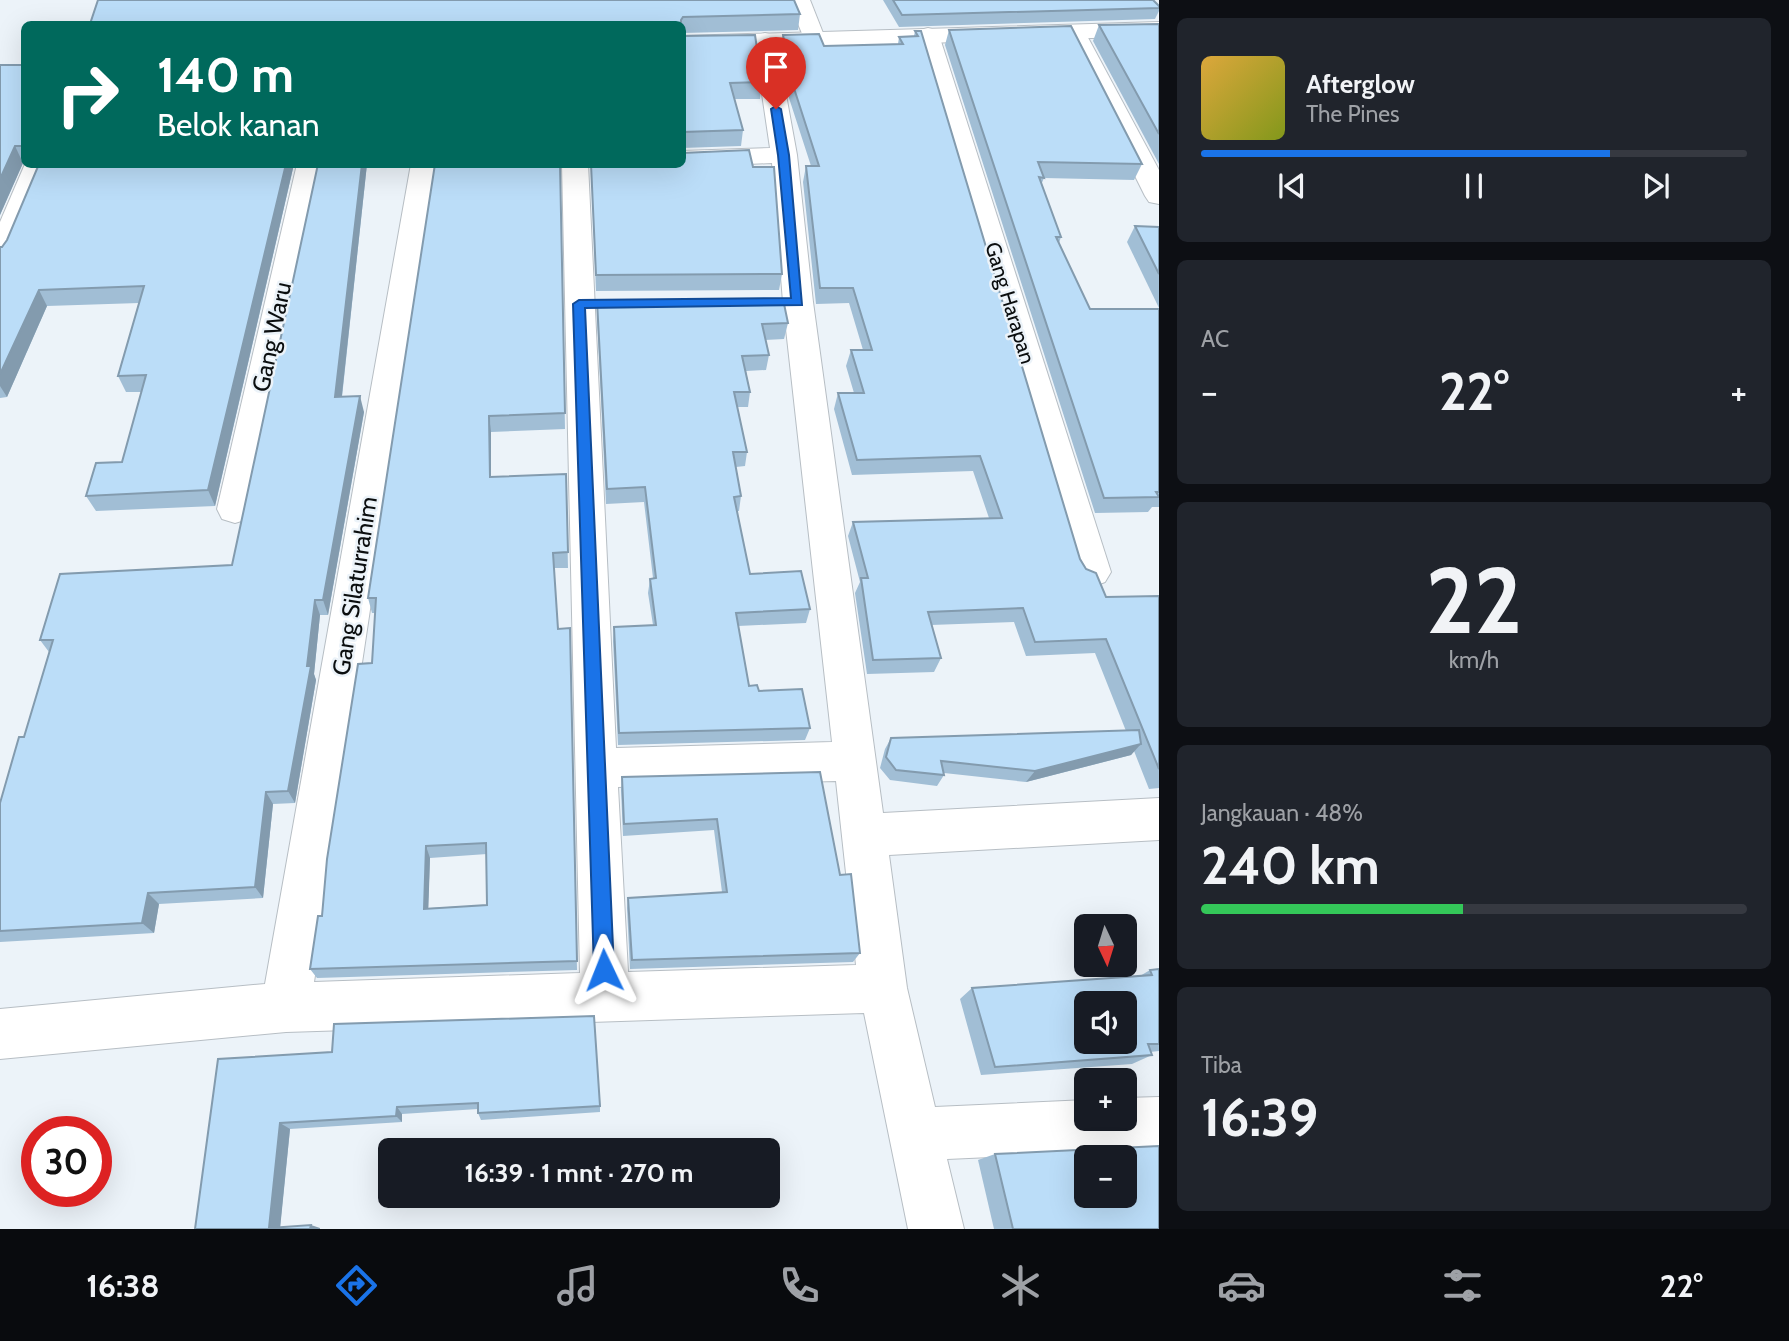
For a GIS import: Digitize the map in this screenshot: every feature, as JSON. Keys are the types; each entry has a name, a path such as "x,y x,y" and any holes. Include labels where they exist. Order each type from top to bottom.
{"street":[{"path":"799,0 814,38"},
{"path":"686,43 1159,29"},
{"path":"1074,32 1159,196"},
{"name":"Gang Harapan","path":"928,35 1092,572"},
{"path":"765,40 783,155 785,302 865,835 883,988 936,1229"},
{"path":"686,159 783,155"},
{"path":"0,255 36,168"},
{"name":"Gang Waru","path":"235,509 309,168"},
{"name":"Gang Silaturrahim","path":"286,1007 423,168"},
{"path":"575,168 592,304 596,768 605,996"},
{"path":"596,768 854,761"},
{"path":"865,835 1159,819"},
{"path":"0,1034 286,1007 883,988"},
{"path":"916,1134 1159,1122"}],"building":[{"path":"98,0 794,0 800,14 683,17 681,21 91,21"},
{"path":"893,0 1153,0 1159,8 902,15"},
{"path":"1159,24 1159,134 1099,25"},
{"path":"1071,26 1142,164 1038,162 1044,178 1039,177 1061,237 1056,237 1090,309 1159,309 1159,492 1156,492 1159,497 1104,498 949,30"},
{"path":"915,31 921,31 1080,559 1086,569 1096,573 1106,597 1159,596 1159,769 1106,639 1035,642 1023,608 928,612 941,658 873,660 861,578 868,578 853,522 1002,518 980,456 857,460 838,393 864,393 851,350 872,350 853,288 820,288 806,166 819,166 792,82 783,35 819,34 824,46 903,44 899,37 918,36"},
{"path":"755,35 762,82 730,83 743,130 686,132 686,36"},
{"path":"0,65 21,65 21,146 15,146 0,179"},
{"path":"749,150 753,167 774,167 782,274 596,275 591,168 686,168 686,153"},
{"path":"37,168 285,168 208,490 86,496 96,463 122,462 146,375 118,376 144,286 39,290 0,374 0,247 7,240"},
{"path":"317,168 362,168 335,397 360,396 323,600 315,600 307,666 311,666 288,791 266,792 255,887 148,893 142,923 0,931 0,803 19,737 24,737 53,640 40,640 60,574 232,565"},
{"path":"434,168 560,168 565,413 489,416 490,477 566,474 568,552 553,553 558,629 570,628 577,961 310,969 318,916 322,916 327,859 358,664 372,663 376,598 368,598","holes":["486,843 487,905 424,909 426,846"]},
{"path":"1135,226 1159,227 1159,274"},
{"path":"783,299 788,323 762,324 769,355 742,356 750,392 734,392 747,452 733,452 741,496 734,497 750,574 801,571 810,609 736,613 749,686 757,685 759,691 802,689 810,728 619,733 614,627 656,625 650,579 656,578 645,487 607,489 597,301"},
{"path":"1139,730 1141,744 1035,771 941,761 944,775 896,770 886,757 891,738"},
{"path":"820,772 840,875 851,874 860,953 632,960 628,898 727,892 717,819 624,824 622,777"},
{"path":"1159,969 1159,1044 1148,1044 1152,1055 995,1067 972,988 1152,975 1150,970"},
{"path":"594,1016 600,1106 478,1113 478,1103 397,1107 396,1116 280,1123 269,1228 311,1225 310,1229 195,1229 218,1059 332,1052 334,1024"},
{"path":"1159,1146 1159,1229 1013,1229 995,1154 1074,1150 1074,1208 1137,1208 1137,1147"}],"route":[{"path":"604,970 579,304 798,302 776,109"}]}
